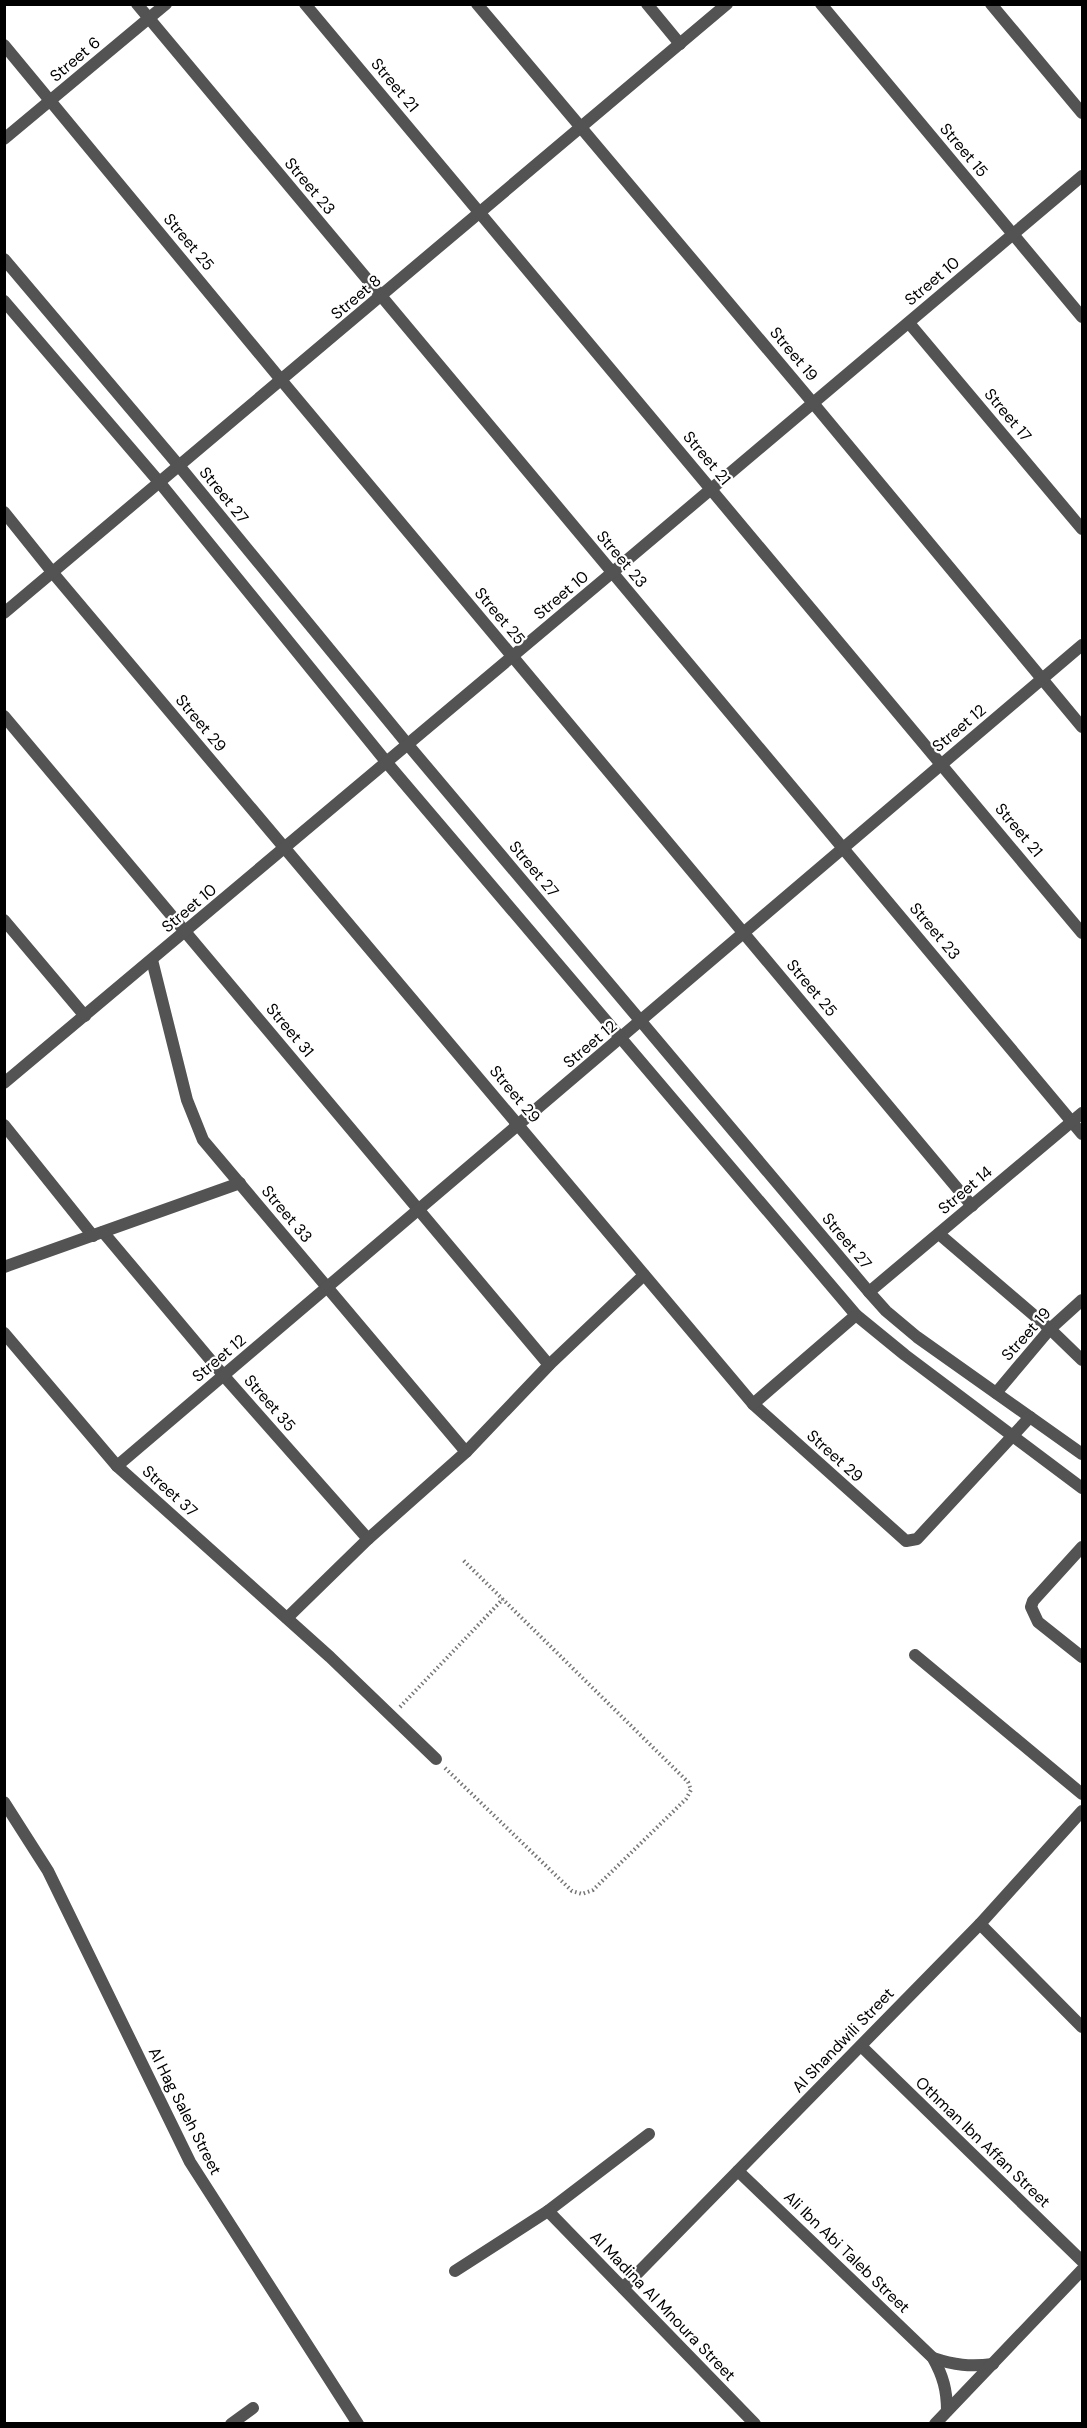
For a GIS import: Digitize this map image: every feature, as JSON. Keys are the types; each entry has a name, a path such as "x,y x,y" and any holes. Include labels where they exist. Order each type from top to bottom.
{"street":[{"name":"Street 23","path":"137,4 1083,1134"},
{"name":"Street 6","path":"4,139 166,4"},
{"name":"Street 21","path":"305,4 1083,933"},
{"name":"Street 19","path":"477,4 1083,727"},
{"path":"647,4 680,44"},
{"name":"Street 8","path":"4,613 382,297 727,4"},
{"name":"Street 15","path":"821,4 1083,316"},
{"path":"991,4 1083,113"},
{"name":"Street 25","path":"4,45 972,1206"},
{"name":"Street 10","path":"4,1083 388,764 711,488 1083,176"},
{"name":"Street 27","path":"4,259 180,466 409,746 886,1311 917,1337 1083,1454"},
{"path":"4,302 160,483 388,764 856,1315 1012,1437 1083,1488"},
{"name":"Street 17","path":"909,323 1083,529"},
{"name":"Street 29","path":"4,512 753,1404 906,1541 917,1539 1030,1417"},
{"name":"Street 12","path":"117,1466 1083,645"},
{"name":"Street 31","path":"4,716 549,1365"},
{"path":"4,920 85,1016"},
{"name":"Street 33","path":"152,960 191,1114 203,1140 466,1452"},
{"name":"Street 14","path":"869,1292 1083,1113"},
{"name":"Street 35","path":"4,1125 368,1539"},
{"path":"4,1267 240,1183"},
{"path":"939,1234 1083,1360"},
{"path":"287,1618 368,1539 466,1452 549,1365 644,1275"},
{"name":"Street 19","path":"996,1393 1050,1329 1083,1300"},
{"path":"753,1404 856,1315"},
{"name":"Street 37","path":"4,1334 117,1466 330,1657 436,1759"},
{"path":"1083,1547 1033,1601 1031,1607 1038,1622 1083,1657"},
{"path":"915,1655 1083,1794"},
{"name":"Al Hag Saleh Street","path":"4,1802 48,1872 190,2162 358,2424"},
{"name":"Al Shandwili Street","path":"623,2288 980,1924 1083,1811"},
{"path":"980,1924 1083,2027"},
{"name":"Othman Ibn Affan Street","path":"861,2046 1083,2261"},
{"path":"455,2271 548,2211 649,2134"},
{"name":"Ali Ibn Abi Taleb Street","path":"738,2171 933,2358 942,2374 947,2392 946,2411"},
{"name":"Al Madina Al Mnoura Street","path":"548,2211 755,2424"},
{"path":"934,2424 1083,2270"},
{"path":"933,2358 952,2364 972,2366 993,2364"},
{"path":"231,2424 253,2408"}],"path":[{"path":"436,1759 572,1891 582,1894 592,1890 689,1795 688,1782 463,1560"},
{"path":"391,1716 503,1599"}]}
